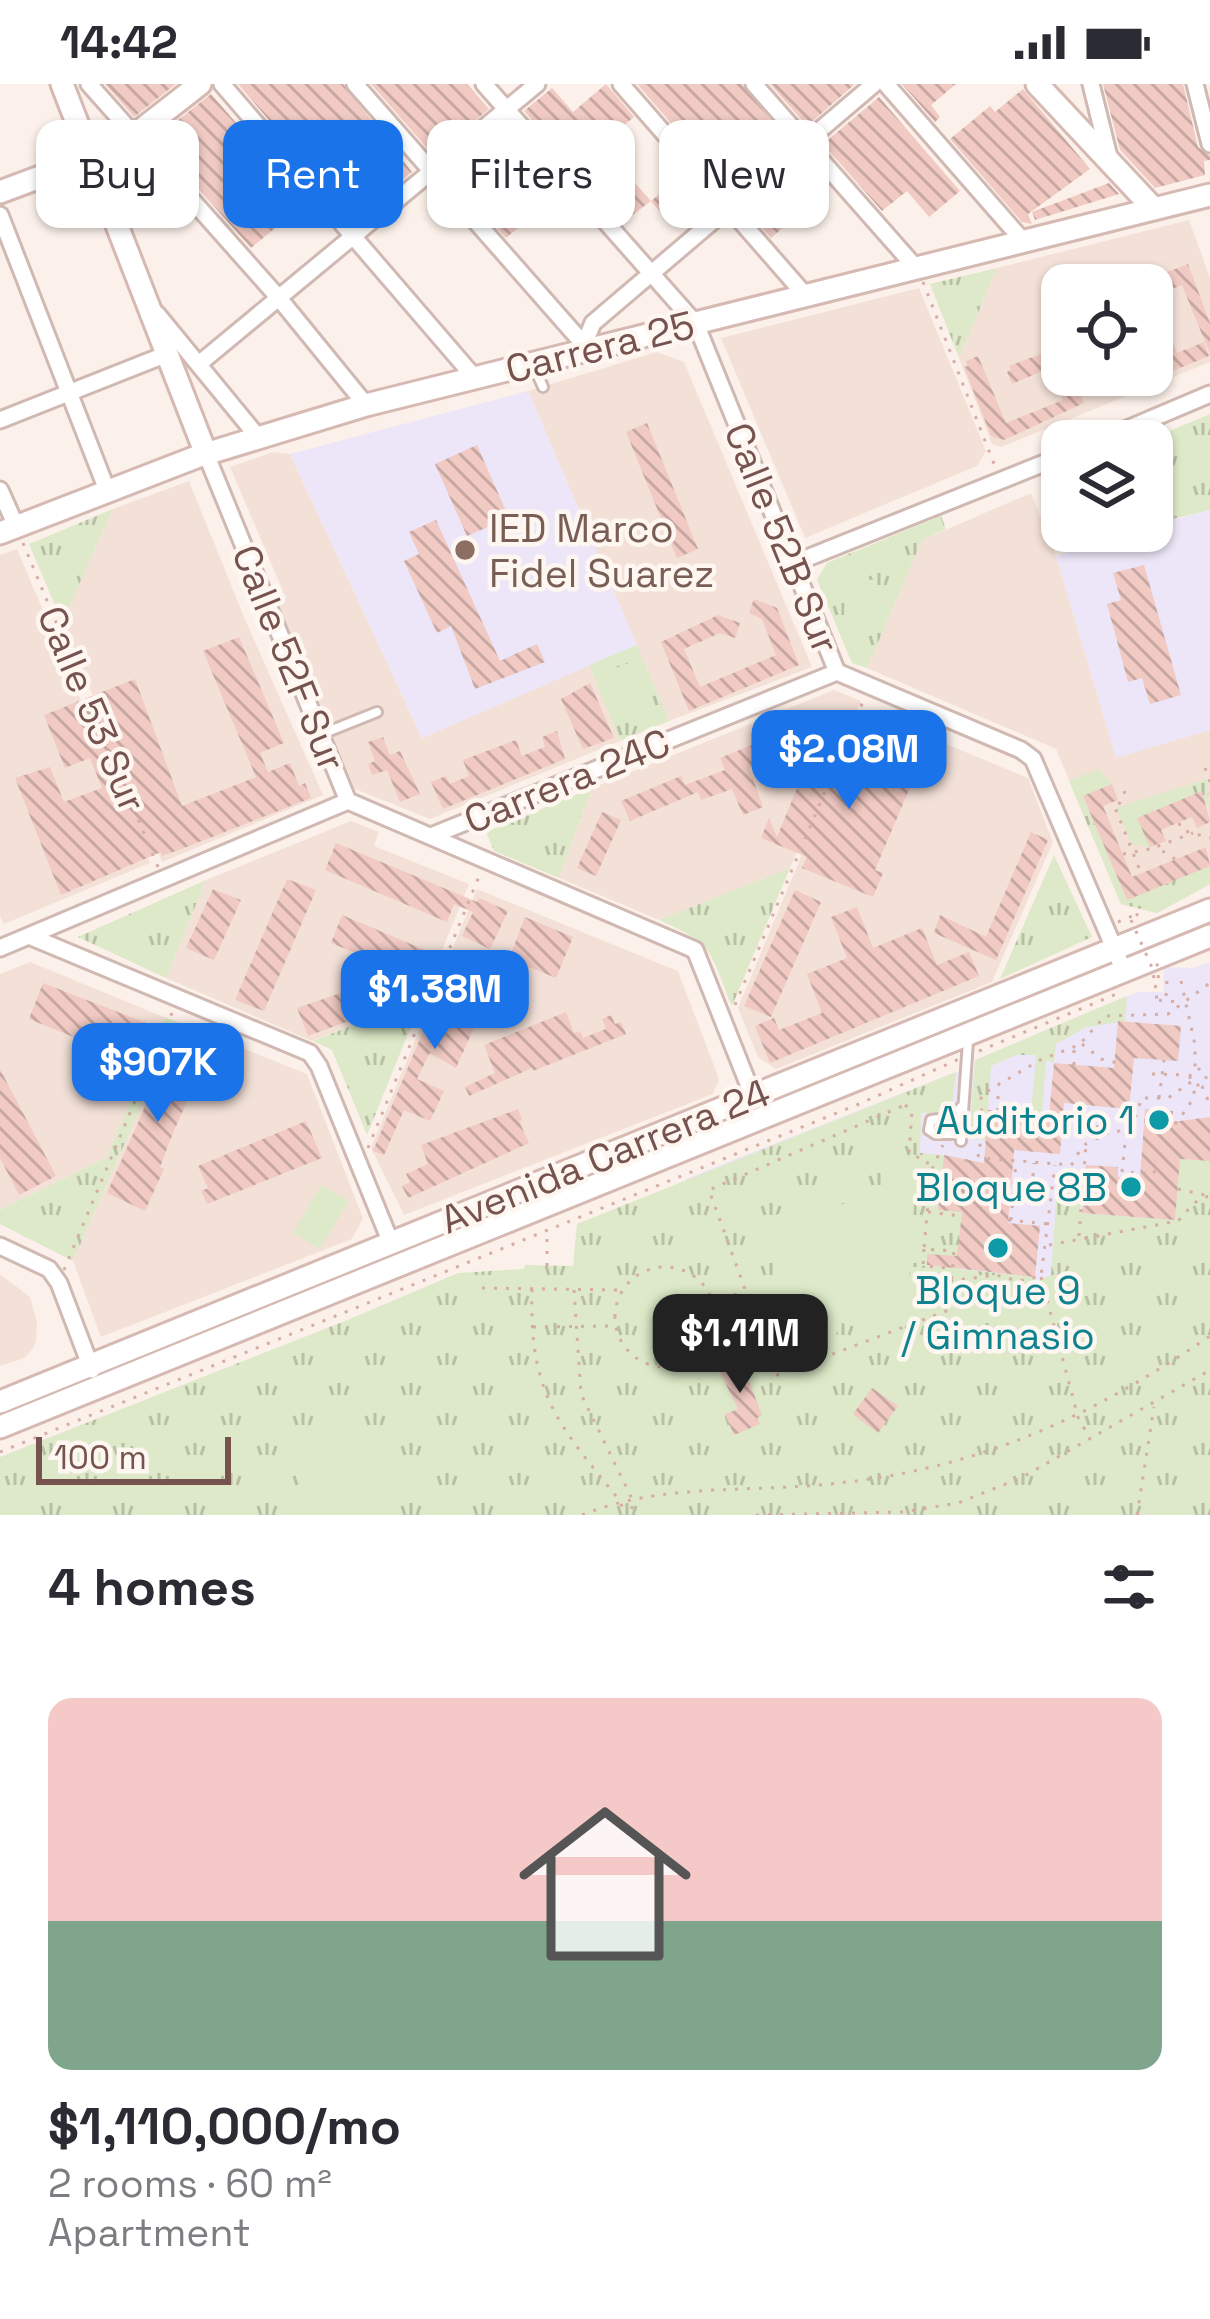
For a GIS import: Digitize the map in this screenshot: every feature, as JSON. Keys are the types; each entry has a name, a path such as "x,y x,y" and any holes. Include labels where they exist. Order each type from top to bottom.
{"main road":[{"name":"Calle 52F Sur","path":"62,84 76,120"},
{"path":"155,120 200,84"},
{"path":"1037,84 1154,209"},
{"path":"0,192 36,179"},
{"name":"Carrera 25","path":"12,532 206,454 366,405 587,347 919,273 1024,242 1209,198"},
{"name":"Calle 52F Sur","path":"118,228 206,454"},
{"name":"Avenida Carrera 24","path":"0,1427 94,1377 391,1244 1210,910"},
{"name":"Avenida Carrera 24","path":"0,1402 94,1377 968,1045 1210,936"}],"street":[{"path":"89,84 121,120"},
{"path":"222,84 475,378"},
{"path":"355,84 427,166"},
{"name":"Calle 52B Sur","path":"484,84 696,324 837,672 1033,759 1130,973"},
{"path":"494,120 538,84"},
{"path":"621,84 659,127"},
{"path":"754,84 786,120"},
{"path":"829,122 874,84"},
{"path":"886,84 1024,242"},
{"path":"1091,84 1110,160"},
{"path":"1195,84 1210,144"},
{"path":"829,169 919,273"},
{"path":"200,363 427,174"},
{"path":"199,208 366,405"},
{"path":"0,215 107,490"},
{"path":"481,228 587,347"},
{"path":"570,328 592,322 704,228"},
{"path":"747,228 806,296"},
{"path":"146,301 258,436"},
{"path":"587,347 592,322"},
{"path":"0,420 167,354"},
{"path":"1149,420 1210,394"},
{"name":"Calle 52F Sur","path":"206,454 348,801 695,950 753,1096"},
{"path":"792,564 1041,465"},
{"path":"0,490 12,532"},
{"name":"Carrera 24C","path":"431,836 837,672"},
{"path":"0,948 348,801"},
{"path":"28,936 310,1053 391,1244"},
{"path":"0,1246 41,1263 59,1282 94,1377"}],"lane":[{"path":"533,364 543,387"},
{"path":"320,734 377,712"},
{"path":"964,1100 954,1117 929,1123 931,1133 961,1138 964,1100 968,1045"}],"path":[{"path":"919,273 1001,482"},
{"name":"Calle 53 Sur","path":"12,532 163,880"},
{"path":"726,1025 869,686"},
{"path":"1205,768 1210,782"},
{"path":"1125,791 1120,803 1113,803 1141,873"},
{"path":"1179,823 1182,830 1210,838"},
{"path":"1112,828 1121,825"},
{"path":"1123,854 1143,852 1193,833"},
{"path":"1156,847 1175,860"},
{"path":"1138,866 1143,852"},
{"path":"360,1167 485,862"},
{"path":"1107,909 1118,947"},
{"path":"0,1452 859,1104 968,1045 1108,998 1130,973 1159,962 1157,987 1153,986 1154,972 1131,920 1140,916 1116,923"},
{"path":"1167,981 1166,998 1154,1000 1183,1003"},
{"path":"1152,1074 1190,1075 1195,1069 1195,1045 1181,981"},
{"path":"1071,1165 980,1158 976,1152 983,1140 981,1095 1082,1042 1106,1016 1168,1014 1210,983"},
{"path":"59,1282 177,1000"},
{"path":"1168,1014 1168,1025"},
{"path":"1082,1042 1088,1052 1122,1064"},
{"path":"1074,1065 1075,1046"},
{"path":"1159,1098 1164,1060"},
{"path":"1195,1069 1207,1071"},
{"path":"1186,1124 1176,1122 1207,1071"},
{"path":"1190,1075 1210,1105"},
{"path":"1069,1202 1071,1165 1086,1144 1126,1131 1136,1119 1141,1098 1168,1098 1196,1084"},
{"path":"998,1087 998,1111"},
{"path":"924,1249 953,1252 949,1310 777,1375 770,1369 709,1196 713,1186 905,1105 912,1111 909,1154 926,1160 931,1170"},
{"path":"1097,1140 1099,1106"},
{"path":"1126,1131 1122,1175 1154,1174"},
{"path":"951,1268 922,1266 931,1170 946,1140 961,1138"},
{"path":"1079,1238 1086,1144"},
{"path":"966,1162 967,1151"},
{"path":"1026,1161 1027,1151"},
{"path":"1016,1160 1010,1220 1049,1224"},
{"path":"1032,1188 1035,1161"},
{"path":"1055,1163 1041,1276 1078,1418 1090,1438"},
{"path":"1178,1190 1209,1195"},
{"path":"1047,1245 1178,1221 1209,1195"},
{"path":"928,1211 961,1216"},
{"path":"547,1265 548,1230"},
{"path":"649,1269 683,1269 710,1292 715,1326 698,1355 682,1364 665,1367 633,1355 615,1326 622,1290 649,1269"},
{"path":"950,1281 997,1275 1019,1281 1041,1276"},
{"path":"482,1288 622,1290"},
{"path":"532,1289 532,1327 549,1407 625,1515"},
{"path":"574,1290 581,1394 632,1499 632,1515"},
{"path":"532,1327 615,1326"},
{"path":"582,1515 632,1499 706,1489 821,1485 908,1473 1005,1447 1078,1418 1210,1336"},
{"path":"756,1515 902,1512 958,1503 1021,1478 1210,1370"},
{"path":"1137,1515 1154,1405"}],"shaded area":[{"path":"1189,220 1210,278 1210,362 1173,377 1173,264 1041,264 1041,396 1126,396 1067,420 1041,420 1041,431 1001,447 992,444 959,358 997,268"},
{"path":"919,288 986,451 977,466 805,538 721,338"},
{"path":"657,352 684,362 812,667 669,721 528,391"},
{"name":"IED Marco Fidel Suarez","path":"528,391 637,645 422,738 290,454"},
{"path":"273,452 290,454 422,738 589,665 620,741 430,819 355,789 278,602 286,598 230,467"},
{"path":"189,481 323,795 162,862 62,622 113,509"},
{"path":"1031,493 1041,518 1041,552 1056,556 1116,757 1210,730 1210,884 1157,913 1121,904 1056,749 867,668 922,540"},
{"path":"1210,510 1210,730 1116,758 1056,556 1173,552 1173,520"},
{"path":"17,549 150,863 4,924 0,916 0,555"},
{"path":"834,690 861,701 790,868 659,920 559,878 592,788"},
{"path":"876,715 1028,778 1053,842 992,982 776,1069 758,1057 738,1008 859,717"},
{"path":"351,821 379,832 374,846 469,884 423,997 312,1041 166,978 206,880"},
{"path":"477,889 678,971 719,1079 713,1094 404,1215 371,1148"},
{"path":"30,962 164,1017 107,1157 0,1210 0,974"},
{"path":"1210,962 1210,1211 769,1390 685,1179 956,1072 974,1072 975,1060 1137,992 1163,992 1164,967 1193,968"},
{"path":"178,1022 307,1074 363,1218 352,1239 101,1337 73,1261"},
{"path":"0,1274 30,1297 37,1322 31,1351 0,1366"}],"green space":[{"path":"997,268 959,358 930,284"},
{"path":"1210,414 1210,510 1173,519 1173,430"},
{"path":"113,509 62,622 29,544"},
{"path":"941,516 946,529 922,540 867,668 852,663 817,580 827,563"},
{"path":"846,579 876,580 873,632 843,630"},
{"path":"637,645 669,721 620,741 589,665"},
{"path":"636,660 655,710 629,720 609,671"},
{"path":"1099,769 1112,784 1083,797 1127,900 1210,866 1210,884 1157,913 1121,904 1069,781"},
{"path":"1207,779 1210,811 1201,791 1138,818 1150,847 1132,844 1116,808"},
{"path":"592,788 559,878 494,851 486,832"},
{"path":"1054,855 1092,937 1000,979"},
{"path":"790,868 732,1006 708,952 691,936 659,920"},
{"path":"206,880 166,978 78,937"},
{"path":"1127,996 1125,1021 1087,1027 1056,1044 1054,1063 1046,1060 1042,1115 1031,1114 1036,1055 1016,1055 991,1066 986,1140 969,1138 975,1060"},
{"path":"423,997 367,1135 332,1050 313,1041"},
{"path":"164,1017 178,1022 73,1261 0,1224 0,1210 107,1157"},
{"path":"956,1072 952,1108 921,1113 920,1153 944,1155 938,1209 962,1212 957,1269 1035,1277 1036,1281 1051,1275 1058,1173 1082,1175 1080,1213 1175,1220 1180,1159 1210,1161 1210,1515 0,1515 0,1457 458,1273 524,1269 525,1265 573,1266 577,1224"},
{"path":"885,1172 916,1174 907,1308 875,1306 874,1325 838,1323 836,1339 805,1337 803,1355 768,1352 777,1214 809,1216 810,1201 845,1204 846,1188 883,1190"},
{"path":"321,1185 349,1201 320,1249 293,1233"},
{"path":"913,1267 944,1269 940,1320 909,1317"},
{"path":"645,1279 685,1279 685,1358 646,1359"},
{"path":"393,1439 395,1515 299,1515 298,1440"}],"building":[{"path":"105,84 176,84 134,117"},
{"path":"238,84 343,84 371,120 269,120"},
{"path":"371,84 467,84 489,109 476,120 427,120 427,148"},
{"path":"606,84 634,117 532,120 524,111 552,88 573,112"},
{"path":"637,84 742,84 771,120 668,120"},
{"path":"770,84 855,84 814,120 802,120"},
{"path":"902,84 956,84 931,105 940,117 935,122"},
{"path":"1103,84 1183,84 1198,147 1210,156 1204,161 1205,175 1155,188 1120,150"},
{"path":"1023,89 1090,169 1028,214 1032,224 1022,222 950,139 990,106 995,112"},
{"path":"211,94 234,120 223,120 223,217 199,190 199,120 178,120"},
{"path":"879,97 960,191 929,217 907,191 882,211 829,151 829,139"},
{"path":"635,183 651,201 635,213"},
{"path":"1109,183 1119,194 1035,220 1032,212"},
{"path":"233,228 275,228 251,248"},
{"path":"497,228 518,228 506,238"},
{"path":"762,228 783,228 771,238"},
{"path":"1188,264 1210,323 1210,354 1182,285 1173,289 1173,270"},
{"path":"1204,342 1209,356 1173,371 1173,343 1177,353"},
{"path":"1041,354 1041,372 1012,384 1009,366"},
{"path":"978,356 1006,423 1063,400 1061,396 1081,396 1084,403 1004,440 991,436 964,367 966,361"},
{"path":"647,423 698,549 677,558 626,432"},
{"path":"477,445 509,518 467,536 435,464"},
{"path":"436,520 500,661 537,644 545,662 475,689 451,626 437,633 404,561 419,554 409,532"},
{"path":"1144,565 1181,695 1150,704 1142,678 1128,682 1107,604 1121,600 1113,573"},
{"path":"754,599 777,608 799,665 689,711 661,642 718,615 740,623 735,638 720,633 684,649 700,687 776,655 762,619 749,613"},
{"path":"239,637 284,743 260,753 268,772 290,763 299,786 305,783 311,798 162,856 161,852 61,895 15,778 50,767 64,802 102,788 90,758 65,768 44,715 135,679 182,806 256,777 203,651"},
{"path":"590,683 614,738 583,749 561,699"},
{"path":"837,710 845,729 749,768 763,807 743,815 732,789 701,800 698,792 630,821 621,801 681,776 685,785 725,770 720,758"},
{"path":"892,730 928,745 875,870 883,873 873,897 802,868 807,857 761,838 769,818 777,837 811,754 845,768 853,750 879,761"},
{"path":"557,731 565,759 443,809 431,782 446,776 450,784 469,776 463,760 516,740 522,756 545,747 542,737"},
{"path":"383,737 390,755 400,751 420,794 400,802 387,770 372,775 368,764 375,761 368,742"},
{"path":"1112,784 1118,800 1103,806 1132,877 1206,847 1210,866 1127,900 1083,796"},
{"path":"1202,791 1210,822 1197,828 1192,817 1175,824 1161,830 1166,841 1150,847 1137,818"},
{"path":"602,812 621,820 596,876 577,868"},
{"path":"1031,832 1048,840 996,960 934,933 940,915 986,937"},
{"path":"336,843 508,911 490,949 462,936 473,912 454,904 447,922 325,870"},
{"path":"287,879 316,890 264,1011 235,1000"},
{"path":"213,889 241,900 214,960 186,948"},
{"path":"795,890 821,902 771,1017 744,1006"},
{"path":"857,907 873,948 922,928 937,965 969,952 979,976 770,1063 755,1026 774,1018 779,1030 822,1013 807,974 847,958 831,917"},
{"path":"342,915 432,953 421,980 331,943"},
{"path":"525,917 573,937 556,978 529,967 516,1003 495,995"},
{"path":"454,957 467,962 456,991 485,1003 456,1068 430,1053 417,1079 444,1091 430,1121 404,1110 384,1155 373,1151"},
{"path":"43,983 154,1026 135,1062 29,1019"},
{"path":"358,987 368,1014 308,1036 297,1008"},
{"path":"566,1012 574,1033 580,1031 583,1038 606,1029 602,1019 611,1015 626,1034 469,1096 465,1087 495,1073 484,1045"},
{"path":"1118,1021 1181,1026 1178,1061 1134,1058 1129,1109 1064,1103 1060,1154 1014,1150 1008,1223 1040,1226 1035,1277 927,1265 927,1254 957,1256 962,1212 938,1210 944,1155 984,1163 988,1110 1049,1115 1054,1063 1114,1068"},
{"path":"176,1036 210,1049 145,1211 107,1193"},
{"path":"0,1069 56,1176 19,1195 0,1158"},
{"path":"518,1109 529,1143 408,1198 402,1186 410,1182 406,1174 428,1164 421,1145"},
{"path":"1145,1109 1173,1111 1172,1122 1210,1117 1210,1161 1180,1159 1175,1220 1082,1213 1086,1165 1118,1167 1118,1177 1140,1179"},
{"path":"306,1121 322,1158 207,1204 201,1191 208,1188 198,1166"},
{"path":"739,1355 762,1415 757,1418 760,1424 734,1435 725,1414 738,1409 717,1366"},
{"path":"872,1388 898,1406 878,1433 853,1414"}],"place":[{"name":"IED Marco Fidel Suarez","path":"465,550"},
{"name":"Auditorio 1","path":"1159,1120"},
{"name":"Bloque 8B","path":"1131,1187"},
{"name":"Bloque 9 / Gimnasio","path":"998,1248"}]}
